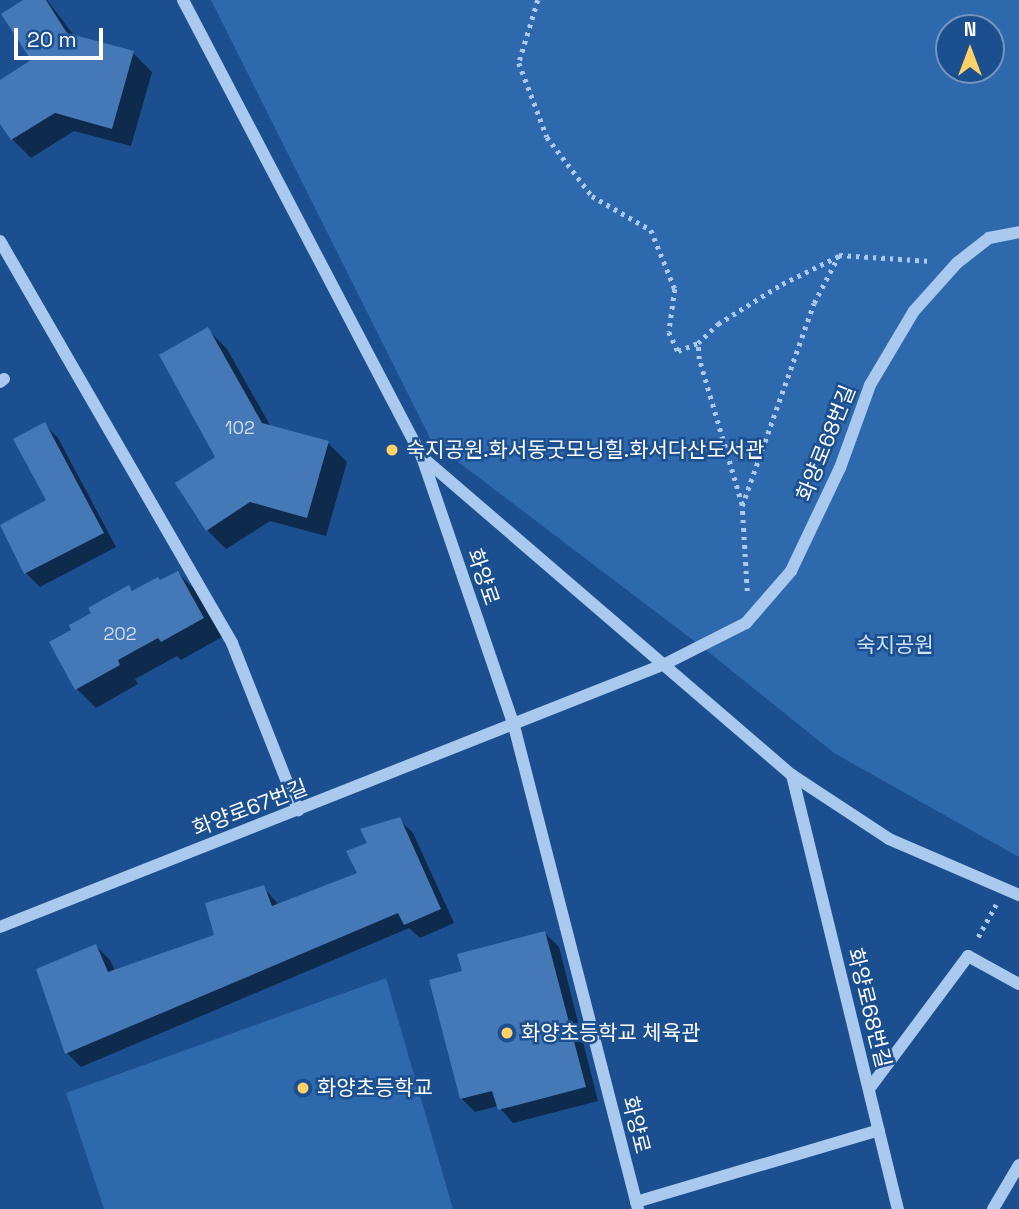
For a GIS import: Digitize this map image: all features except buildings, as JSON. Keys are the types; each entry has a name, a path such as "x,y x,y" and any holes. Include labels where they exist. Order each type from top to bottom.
{"street":[{"name":"화양로","path":"183,0 422,457 514,726 637,1206"},
{"name":"화양로68번길","path":"514,726 665,664 746,623 791,571 840,468 876,374 914,311 957,263 989,238 1019,232"},
{"path":"0,241 232,643 299,810"},
{"path":"422,457 792,775 889,839 1019,895"},
{"name":"화양로67번길","path":"0,926 514,726"},
{"name":"화양로68번길","path":"792,775 898,1209"},
{"path":"869,1089 968,956 1019,984"},
{"path":"637,1206 879,1130"},
{"path":"993,1209 1019,1165"}],"path":[{"path":"538,0 519,63 547,137 592,196 651,230 675,289 669,332 678,351 698,343 718,324 782,284 839,255 957,263"},
{"path":"742,506 814,303 839,255"},
{"path":"698,343 699,359 742,506 746,623"},
{"path":"968,956 1005,889"}],"green space":[{"name":"숙지공원","path":"211,0 1019,0 1019,857 834,753 706,650 432,442"},
{"path":"386,978 453,1209 104,1209 66,1093"}],"place":[{"name":"숙지공원.화서동굿모닝힐.화서다산도서관","path":"392,450"},
{"name":"화양초등학교 체육관","path":"507,1033"},
{"name":"화양초등학교","path":"303,1088"}]}
